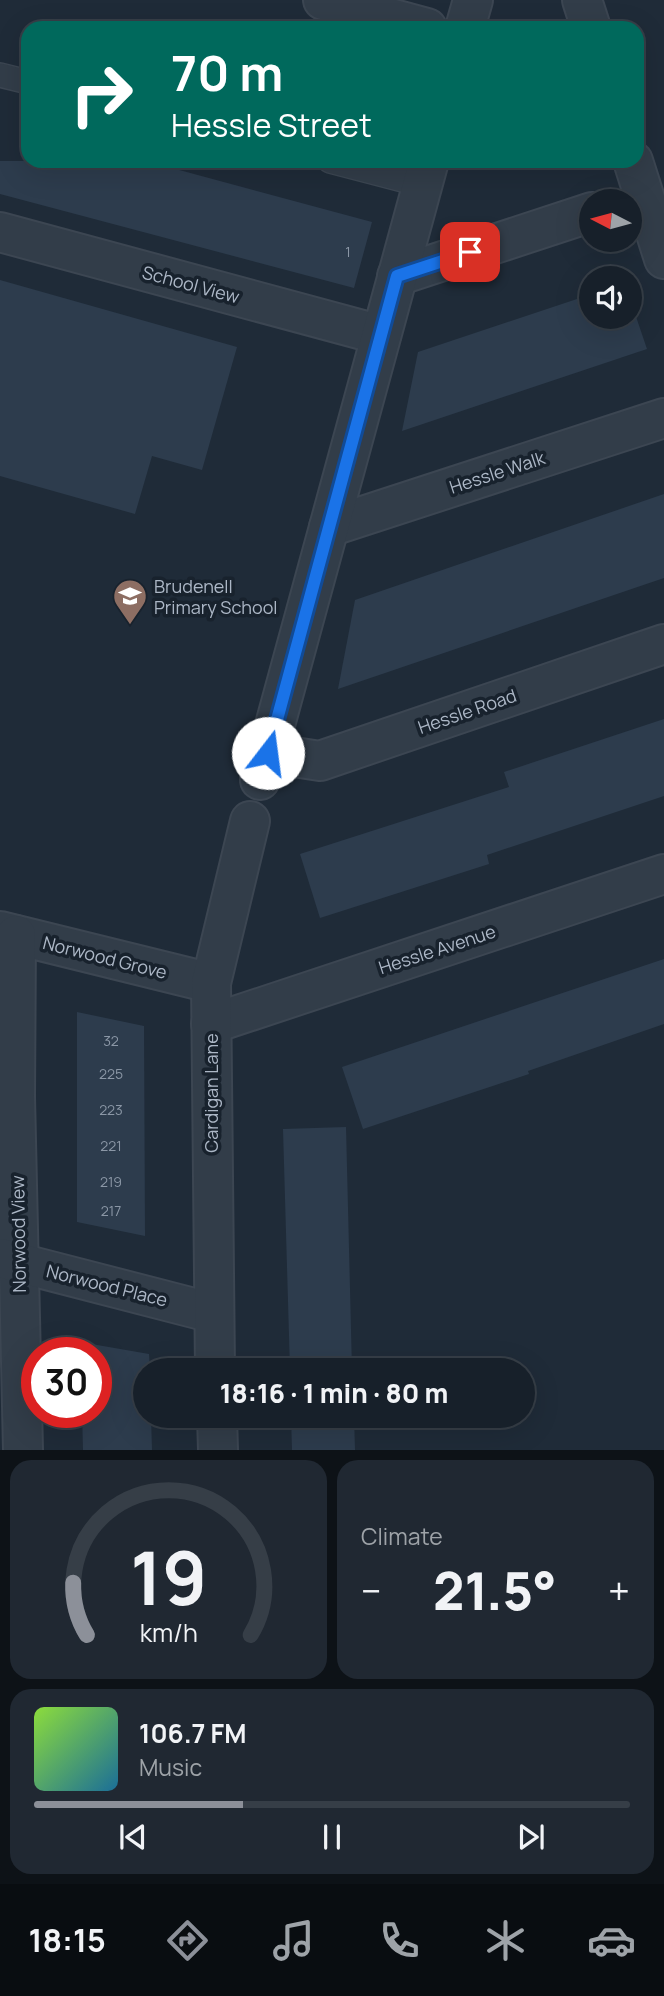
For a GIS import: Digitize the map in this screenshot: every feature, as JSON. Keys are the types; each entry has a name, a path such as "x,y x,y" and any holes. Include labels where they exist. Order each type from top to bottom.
{"street":[{"path":"323,0 401,21"},
{"path":"467,21 473,0"},
{"path":"583,0 589,21"},
{"path":"644,155 664,148"},
{"path":"329,527 426,173"},
{"path":"634,186 664,259"},
{"path":"397,276 579,216"},
{"name":"School View","path":"0,232 381,335"},
{"name":"Hessle Walk","path":"329,527 664,418"},
{"name":"Hessle Road","path":"329,527 264,767 320,761 664,644"},
{"name":"Cardigan Lane","path":"215,1358 211,983 250,821"},
{"name":"Hessle Avenue","path":"211,1024 664,874"},
{"name":"Norwood Grove","path":"8,933 211,983"},
{"name":"Norwood View","path":"8,933 9,1261 15,1433"},
{"name":"Norwood Place","path":"9,1261 213,1312"},
{"path":"217,1428 218,1450"}],"lane":[{"path":"0,75 21,80"},
{"path":"386,168 426,173"}],"building":[{"path":"0,161 21,161 21,168 172,168 372,222 354,288 0,194"},
{"path":"0,280 237,347 202,470 152,456 135,514 0,476"},
{"path":"579,298 579,329 640,329 647,349 402,431 418,352"},
{"path":"664,494 664,578 338,689 355,600"},
{"path":"664,719 664,796 487,855 489,864 320,918 300,854 509,787 504,772"},
{"path":"664,959 664,1024 528,1071 529,1074 363,1129 342,1067"},
{"path":"77,1012 144,1026 145,1236 77,1222"},
{"path":"346,1127 352,1358 290,1358 283,1129"},
{"path":"112,1348 149,1354 149,1358 133,1358 133,1428 151,1428 152,1450 83,1450 82,1428 112,1428"},
{"path":"291,1428 354,1428 355,1450 292,1450"}],"place":[{"name":"Brudenell Primary School","path":"130,626"}],"route":[{"path":"268,753 397,276 470,252"}]}
